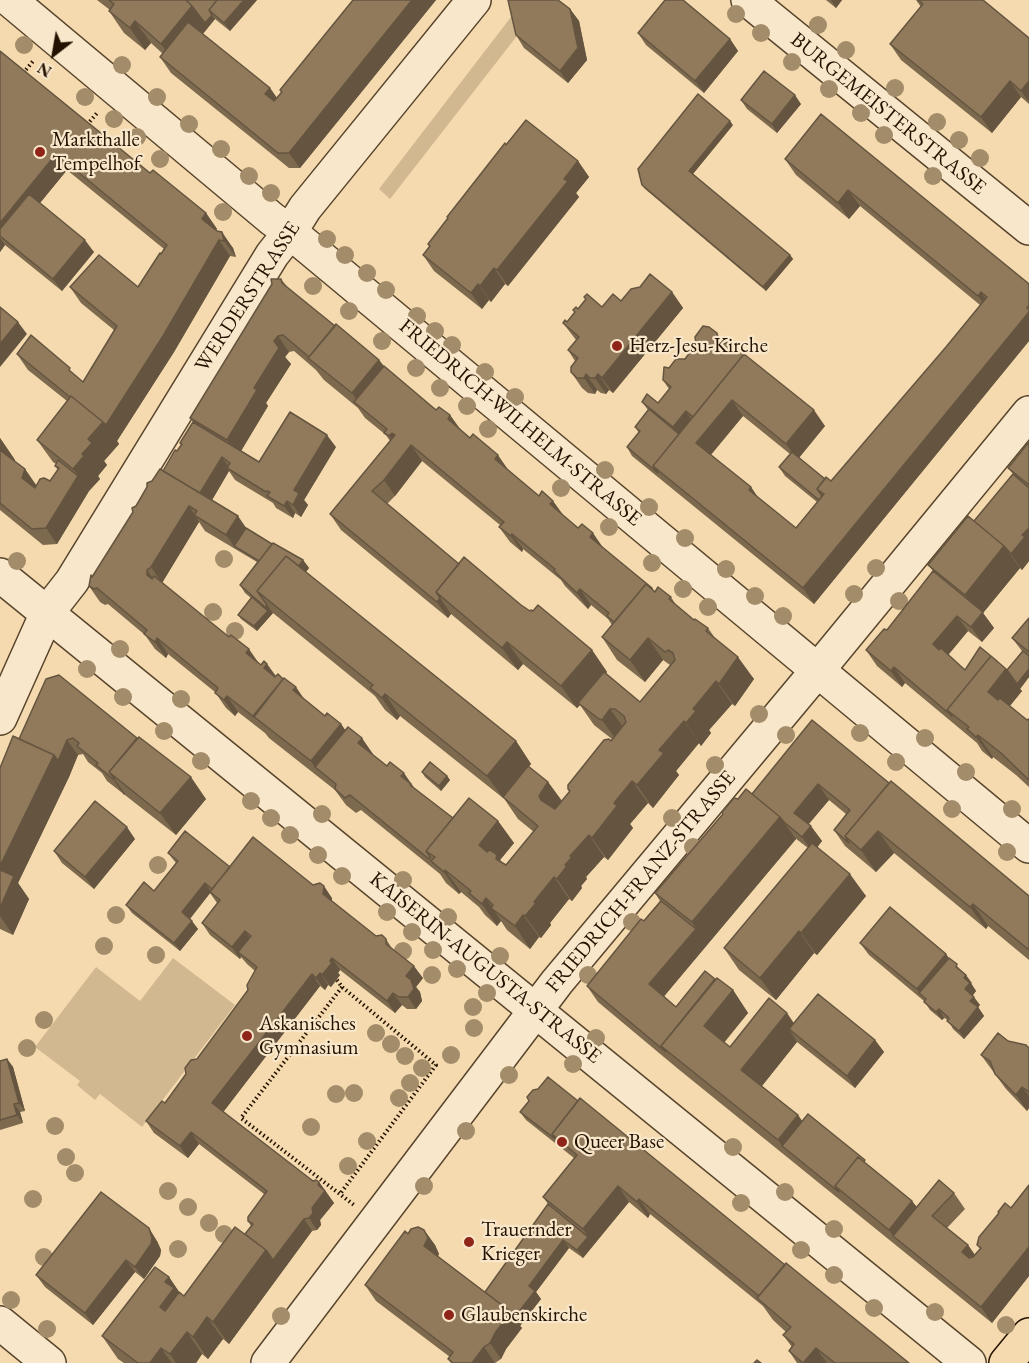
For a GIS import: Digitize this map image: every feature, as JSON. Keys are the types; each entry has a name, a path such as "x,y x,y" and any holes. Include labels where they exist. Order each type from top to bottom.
{"main road":[{"path":"1006,1363 1029,1335"}],"street":[{"name":"FRIEDRICH-WILHELM-STRASSE","path":"10,0 1029,846"},
{"name":"WERDERSTRASSE","path":"0,718 47,613 72,581 272,255 305,208 474,0"},
{"name":"BURGEMEISTERSTRASSE","path":"748,0 1029,228"},
{"name":"FRIEDRICH-FRANZ-STRASSE","path":"268,1363 536,1009 1029,413"},
{"name":"KAISERIN-AUGUSTA-STRASSE","path":"0,575 969,1363"},
{"path":"0,1323 49,1363"}],"path":[{"path":"33,80 24,72 34,60"},
{"path":"78,117 86,126 97,113"},
{"path":"337,980 342,987 436,1065 340,1194"},
{"path":"342,987 242,1118 359,1209"}],"shaded area":[{"path":"524,0 545,0 390,199 379,189"},
{"path":"173,958 235,1005 142,1127 100,1094 95,1100 77,1085 80,1081 35,1047 96,967 140,1001"}],"building":[{"path":"109,0 186,0 192,6 161,44 135,21 130,28 109,11 114,4"},
{"path":"186,0 217,0 209,10 212,15 205,23"},
{"path":"217,0 244,0 224,23 209,10"},
{"path":"353,0 412,0 289,153 278,153 160,57 188,22 270,88 265,94 274,101 282,92 280,90"},
{"path":"508,0 558,0 570,9 578,48 560,71 516,35"},
{"path":"665,0 683,0 730,39 695,81 638,33"},
{"path":"918,0 983,0 1029,38 1029,81 1021,91 1010,81 981,117 890,44 923,4"},
{"path":"0,51 150,173 153,170 206,213 202,219 217,231 222,232 224,241 219,240 163,336 106,425 17,354 31,335 83,382 117,326 70,287 99,255 138,287 167,245 56,154 0,223"},
{"path":"764,71 795,95 772,124 741,100"},
{"path":"698,94 730,121 689,171 790,255 763,287 642,185 638,169"},
{"path":"821,114 1029,284 1027,308 1029,312 803,588 653,466 744,354 814,410 786,444 732,400 696,443 751,487 749,490 796,528 824,494 817,489 826,477 831,481 987,297 981,292 978,296 848,190 838,203 785,159"},
{"path":"526,120 578,161 564,179 568,181 497,270 494,268 480,286 478,284 471,293 423,255 447,217"},
{"path":"29,194 85,240 53,279 0,236 0,229"},
{"path":"650,274 672,292 602,378 598,374 595,378 590,378 586,374 584,378 577,378 571,372 571,367 578,358 568,350 579,337 563,323 565,320 567,322 575,312 573,310 576,307 578,309 586,299 584,297 587,294 602,307 613,294 621,301 631,289 640,287"},
{"path":"271,279 281,279 282,283 335,326 309,357 283,335 278,336 274,341 279,348 254,388 257,390 227,440 190,418 272,284"},
{"path":"0,307 18,322 0,344"},
{"path":"336,324 379,360 352,393 308,358"},
{"path":"703,326 717,333 717,339 723,344 729,342 744,354 693,417 686,411 673,427 642,402 647,394 658,403 671,387 663,380 664,367 669,368 676,359 685,359 696,344 695,337"},
{"path":"384,366 436,410 439,407 450,415 448,419 470,438 473,434 498,455 495,459 539,496 542,491 553,501 550,504 578,528 582,524 593,533 590,537 652,589 646,584 614,622 607,616 609,613 580,589 577,593 554,571 555,569 512,534 511,536 499,527 504,522 411,445 384,480 372,491 459,564 436,592 440,598 437,602 330,514 395,435 392,433 389,436 384,433 387,429 354,402"},
{"path":"71,396 103,422 88,439 92,443 73,469 37,440"},
{"path":"649,409 679,434 653,466 658,473 627,447 640,431 635,427"},
{"path":"290,412 327,435 294,490 299,493 293,505 287,501 284,506 267,496 270,492 266,492 227,468 230,463 222,457 200,493 163,471 175,450 177,451 182,444 180,443 193,422 259,462"},
{"path":"1029,442 1029,485 1008,468"},
{"path":"0,450 25,469 22,478 35,488 40,479 50,481 59,468 55,466 58,460 78,476 46,528 32,529 0,503"},
{"path":"792,452 825,479 817,489 822,496 819,500 779,467"},
{"path":"160,469 238,516 226,535 194,515 197,511 189,506 147,570 147,575 152,579 154,576 229,637 231,635 249,649 246,653 261,665 264,661 267,664 264,668 275,677 278,674 283,679 254,717 227,696 224,700 215,693 218,688 157,638 155,642 144,634 147,630 97,588 89,586 91,575 92,577 133,512 132,508 136,506 147,483 152,481"},
{"path":"1013,474 1029,488 1029,528 1022,535 1025,537 1011,554 974,521"},
{"path":"968,516 1004,546 965,595 928,565"},
{"path":"246,528 272,544 259,561 234,546"},
{"path":"273,543 303,560 299,566 286,556 257,591 267,605 265,607 240,585"},
{"path":"286,556 516,741 487,776 385,694 382,698 370,688 373,685 257,591"},
{"path":"464,557 521,605 533,611 538,605 592,650 561,686 507,642 502,648 436,592"},
{"path":"933,571 983,612 971,627 957,616 933,644 939,650 941,648 965,670 980,647 991,656 947,710 952,716 894,667 891,671 866,650 884,629 887,630"},
{"path":"646,584 655,592 658,587 671,597 669,599 694,620 708,628 706,631 738,657 719,684 716,681 693,709 696,711 686,723 684,721 659,750 664,753 637,785 632,781 614,803 617,806 592,838 589,835 570,856 572,857 565,865 567,866 557,879 554,877 534,902 536,903 515,926 491,908 493,905 486,898 482,904 469,893 471,891 445,870 444,872 431,861 435,857 426,851 469,798 498,821 479,845 487,852 490,850 497,855 496,859 506,865 538,826 503,797 528,766 548,782 539,796 541,800 555,809 570,791 568,785 604,740 611,741 626,722 624,716 615,709 610,709 602,720 578,703 604,672 640,702 675,660 673,653 668,650 665,652 648,638 630,660 602,637"},
{"path":"252,597 268,611 254,626 238,615"},
{"path":"1029,618 1029,652 1012,638"},
{"path":"1023,651 1029,656 1029,669 1017,684 1007,670"},
{"path":"991,656 1006,669 988,692 998,700 1000,698 1027,720 1029,719 1029,780 1001,753 978,735 976,737 967,729 969,727 947,710"},
{"path":"59,675 137,738 109,772 113,779 77,746 79,743 73,738 67,740 58,761 54,755 19,739 46,679"},
{"path":"284,678 296,687 293,690 325,716 327,713 341,724 311,761 253,716"},
{"path":"812,720 889,783 845,836 849,843 834,830 850,810 818,784 794,813 811,826 802,837 752,794"},
{"path":"348,727 362,738 358,743 387,766 390,762 404,773 401,776 410,785 453,818 426,851 429,859 350,795 345,798 335,789 336,784 315,767"},
{"path":"13,736 54,755 0,866 0,768"},
{"path":"139,737 191,777 160,813 109,772"},
{"path":"430,762 447,776 439,786 422,772"},
{"path":"891,781 1029,896 1029,950 973,904 970,907 878,831 861,850 845,836"},
{"path":"746,789 780,817 692,922 655,893 734,798 738,799"},
{"path":"95,801 127,827 85,877 54,851"},
{"path":"185,831 230,867 212,889 205,883 182,912 192,921 174,943 126,905 144,882 154,891 178,861 168,853"},
{"path":"253,837 313,885 320,883 324,886 323,894 376,936 382,935 386,939 386,944 414,966 406,976 411,980 414,989 408,997 399,997 393,993 387,1001 332,958 330,961 332,963 322,975 320,973 316,978 312,974 212,1103 313,1181 319,1182 318,1185 325,1191 312,1208 313,1213 309,1218 304,1219 273,1260 266,1250 245,1234 253,1224 248,1221 248,1217 267,1191 191,1132 180,1146 146,1121 162,1101 165,1103 186,1074 185,1068 191,1060 197,1059 248,990 247,985 257,967 238,952 251,936 245,931 232,947 202,923 220,900 210,892"},
{"path":"812,843 850,874 760,978 724,948"},
{"path":"0,870 14,876 0,908"},
{"path":"661,901 696,929 649,984 676,1007 705,971 715,979 661,1046 666,1052 587,986 641,919 644,921"},
{"path":"890,907 946,954 917,989 860,943"},
{"path":"949,958 966,975 964,978 970,983 965,989 974,997 970,1001 978,1007 959,1031 947,1021 949,1018 939,1009 936,1012 924,1002 926,999 919,993"},
{"path":"717,978 733,990 704,1026 730,1047 769,998 787,1013 741,1070 798,1115 778,1140 661,1046"},
{"path":"818,994 875,1040 847,1076 789,1029"},
{"path":"998,1033 1008,1041 1026,1045 1029,1048 1029,1092 1022,1087 1016,1095 995,1074 990,1061 981,1055"},
{"path":"7,1059 19,1103 14,1104 17,1115 0,1120 0,1061"},
{"path":"548,1077 578,1101 552,1134 558,1141 520,1112 529,1101 527,1097"},
{"path":"580,1098 785,1265 759,1296 639,1199 637,1202 618,1186 583,1229 543,1197 577,1155 552,1134"},
{"path":"808,1114 865,1160 864,1162 858,1157 835,1186 839,1192 782,1146"},
{"path":"858,1157 912,1201 889,1230 835,1186"},
{"path":"939,1180 954,1193 932,1216 968,1245 962,1252 969,1258 981,1248 977,1245 979,1237 1005,1203 1011,1208 1029,1185 1029,1247 981,1307 893,1236"},
{"path":"101,1192 149,1228 152,1238 151,1244 135,1267 126,1260 85,1313 36,1275"},
{"path":"548,1204 588,1237 577,1250 563,1240 529,1286 535,1291 514,1318 511,1312 485,1292"},
{"path":"235,1227 266,1250 213,1322 207,1317 193,1337 187,1332 170,1354 161,1348 150,1363 138,1363 102,1336 155,1267 169,1277 165,1282 174,1288 160,1307 165,1311 179,1292 184,1296"},
{"name":"Glaubenskirche","path":"418,1227 424,1230 428,1238 424,1246 511,1312 490,1343 472,1363 453,1363 448,1359 453,1352 365,1285 405,1231 408,1234 411,1229"},
{"path":"786,1263 909,1363 835,1363 816,1348 803,1363 789,1351 794,1344 783,1335 791,1327 757,1298"}],"place":[{"name":"Markthalle Tempelhof","path":"40,152"},
{"name":"Herz-Jesu-Kirche","path":"617,346"},
{"name":"Askanisches Gymnasium","path":"247,1036"},
{"name":"Queer Base","path":"562,1142"},
{"name":"Trauernder Krieger","path":"469,1242"},
{"name":"Glaubenskirche","path":"449,1315"}]}
